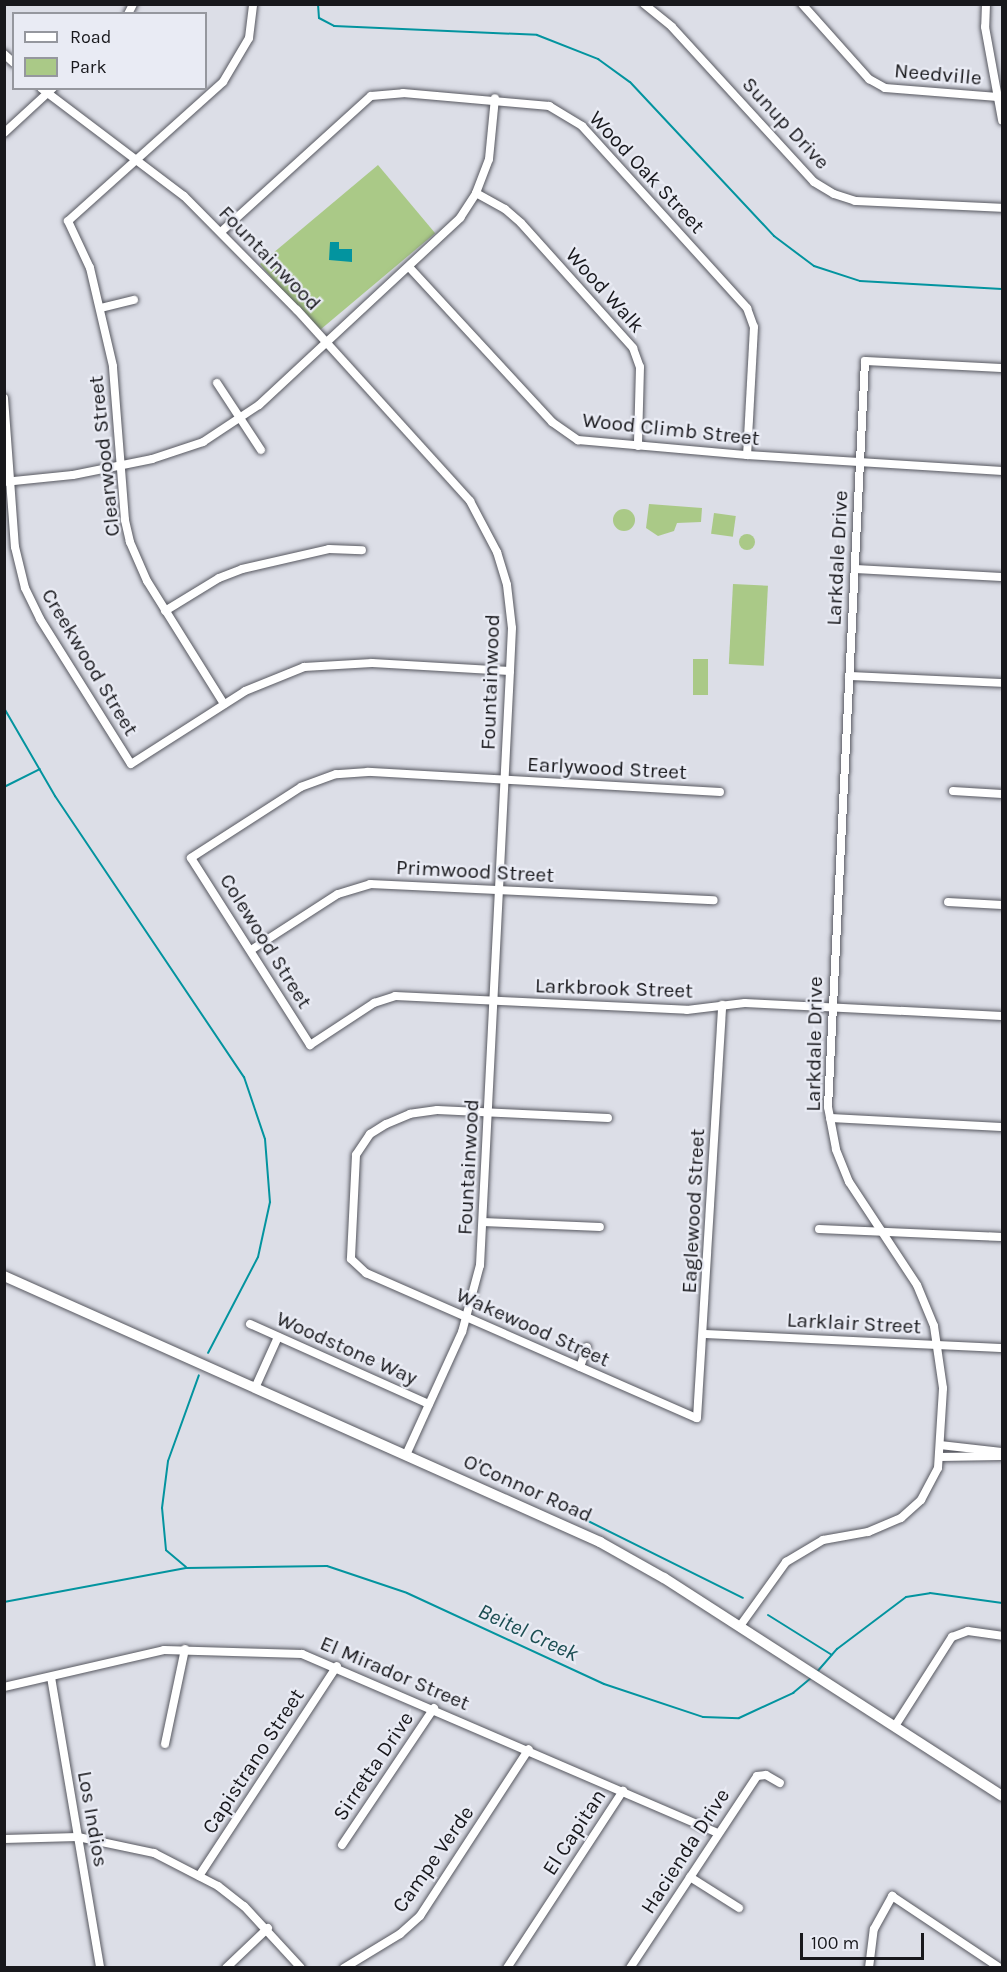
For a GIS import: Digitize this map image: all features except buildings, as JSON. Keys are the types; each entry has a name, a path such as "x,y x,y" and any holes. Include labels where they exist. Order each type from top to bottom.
{"main road":[{"name":"O'Connor Road","path":"4,1276 600,1542 774,1647 1002,1796"}],"street":[{"path":"138,160 230,74 249,38 253,4"},
{"name":"Sunup Drive","path":"644,4 672,27 814,182 834,194 855,201 1002,208"},
{"name":"Needville","path":"802,4 869,79 885,88 998,97"},
{"path":"986,4 985,27 1002,120"},
{"path":"4,132 47,90"},
{"name":"Fountainwood","path":"47,90 138,160 222,231 326,342 459,489 485,525 497,552 509,597 510,671 480,1265 467,1318 406,1455"},
{"name":"Wood Oak Street","path":"222,231 371,96 388,92 495,98 549,106 582,126 747,308 754,327 747,455"},
{"path":"8,482 121,467 203,442 240,419 451,228 476,193 489,159 495,98"},
{"name":"Clearwood Street","path":"138,160 68,221 86,258 101,308 113,366 130,542 165,610 224,704"},
{"name":"Wood Walk","path":"476,193 506,209 521,223 633,348 640,368 639,446"},
{"name":"Wood Climb Street","path":"410,267 560,431 578,440 747,455 1002,471"},
{"path":"101,308 134,300"},
{"name":"Larkdale Drive","path":"740,1626 775,1574 805,1548 838,1535 868,1532 908,1514 931,1485 939,1457 943,1388 938,1345 917,1285 849,1182 830,1118 831,1007 865,361 1002,368"},
{"path":"217,382 261,450"},
{"name":"Creekwood Street","path":"4,398 8,482 15,547 28,595 131,764 224,704"},
{"path":"165,610 219,578 242,569 329,549 362,550"},
{"path":"855,569 1002,577"},
{"path":"224,704 284,674 330,664 510,671"},
{"path":"849,676 1002,684"},
{"name":"Earlywood Street","path":"191,858 301,787 336,774 505,780 720,792"},
{"path":"953,791 1002,794"},
{"name":"Colewood Street","path":"191,858 310,1045"},
{"name":"Primwood Street","path":"251,950 338,894 356,886 404,885 499,892 714,900"},
{"path":"948,902 1002,905"},
{"name":"Larkbrook Street","path":"310,1045 384,998 687,1010 722,1005 831,1007 1002,1016"},
{"name":"Eaglewood Street","path":"697,1418 704,1334 722,1005"},
{"name":"Wakewood Street","path":"489,1111 437,1110 410,1114 386,1124 362,1143 356,1155 351,1253 356,1265 467,1318 697,1418"},
{"path":"489,1111 608,1118"},
{"path":"830,1118 1002,1127"},
{"path":"483,1222 600,1227"},
{"path":"819,1229 1002,1238"},
{"name":"Woodstone Way","path":"250,1324 429,1404"},
{"name":"Larklair Street","path":"704,1334 1002,1348"},
{"path":"255,1388 278,1337"},
{"path":"580,1367 588,1347"},
{"path":"940,1445 1002,1454"},
{"path":"939,1457 1002,1454"},
{"path":"895,1726 952,1637 968,1631 1002,1636"},
{"path":"165,1744 185,1649"},
{"name":"El Mirador Street","path":"4,1687 151,1652 185,1649 302,1654 337,1666 718,1833"},
{"name":"Capistrano Street","path":"199,1876 337,1666"},
{"name":"Los Indios","path":"51,1677 100,1968"},
{"name":"Sirretta Drive","path":"342,1845 434,1708"},
{"name":"Campe Verde","path":"344,1968 400,1934 420,1916 529,1749"},
{"name":"Hacienda Drive","path":"631,1967 757,1776 766,1775 780,1783"},
{"name":"El Capitan","path":"507,1968 623,1791"},
{"path":"4,1839 78,1837 135,1847 199,1876 268,1928 300,1968"},
{"path":"690,1877 739,1908"},
{"path":"869,1968 874,1929 892,1896 990,1965 1000,1968"},
{"path":"226,1968 268,1928"}],"green space":[{"path":"378,165 435,233 317,332 260,264"},
{"path":"649,504 702,508 701,522 677,523 674,531 658,536 646,528"},
{"path":"620,509 628,509 635,516 635,524 628,531 620,531 613,524 613,516"},
{"path":"714,513 736,516 733,537 711,534"},
{"path":"747,534 753,536 755,542 753,548 747,550 741,548 739,542 741,536"},
{"path":"733,584 768,586 764,666 729,664"},
{"path":"693,659 708,659 708,695 693,695"}],"water":[{"path":"330,242 339,242 339,249 352,249 352,262 329,260"}],"waterway":[{"path":"318,4 319,18 334,26 537,35 598,59 630,82 774,236 814,266 860,281 1002,289"},
{"path":"4,708 55,796 244,1077 265,1139 270,1202 258,1257 208,1353"},
{"path":"4,787 40,769"},
{"path":"186,1567 166,1550 162,1508 168,1461 199,1375"},
{"path":"578,1516 743,1598"},
{"name":"Beitel Creek","path":"4,1602 186,1568 327,1566 407,1593 604,1684 703,1717 739,1718 793,1693 812,1677"},
{"name":"Beitel Creek","path":"816,1673 837,1649 906,1597 930,1593 1002,1603"},
{"path":"768,1615 832,1655"}]}
